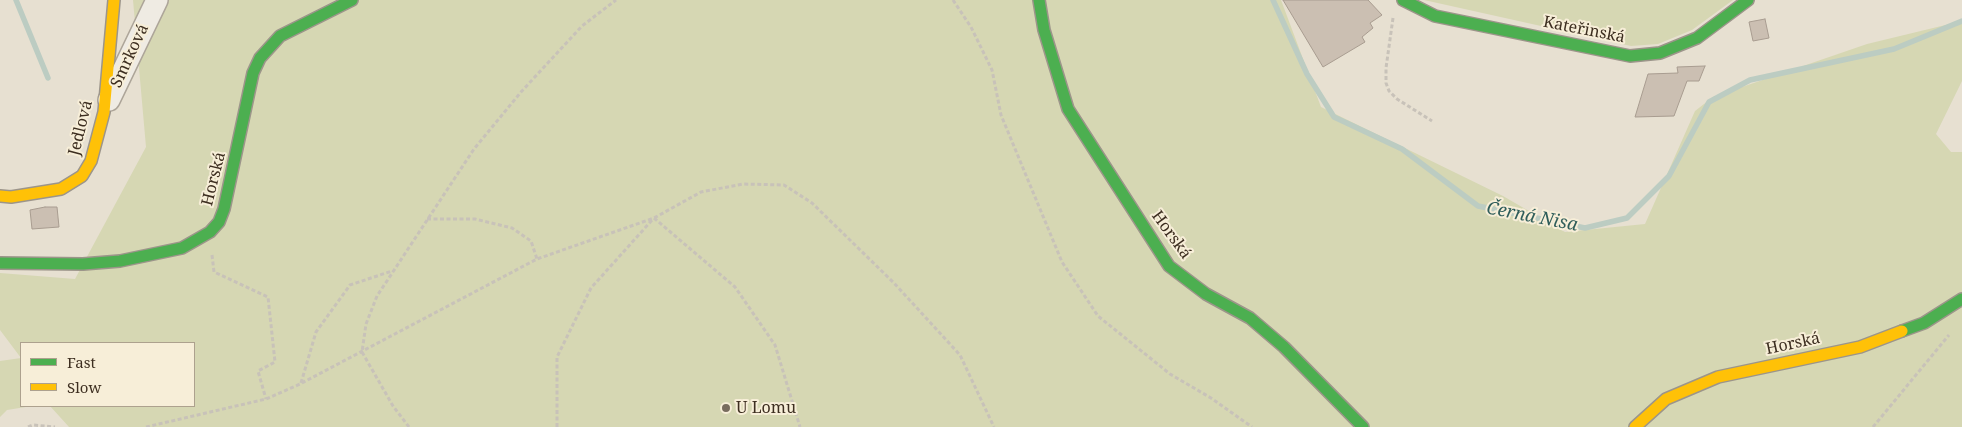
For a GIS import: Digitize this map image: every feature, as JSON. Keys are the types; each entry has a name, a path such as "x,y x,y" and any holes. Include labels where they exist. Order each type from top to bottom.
{"street":[{"name":"Jedlová","path":"0,196 11,197 46,193 61,189 82,176 91,161 104,112 114,0"},
{"name":"Smrková","path":"104,112 157,0"},
{"name":"Horská","path":"0,263 83,264 120,260 182,248 210,232 218,222 224,209 253,73 260,58 280,36 352,0"},
{"name":"Horská","path":"1039,0 1044,30 1068,109 1169,266 1206,294 1250,318 1284,347 1363,427"},
{"name":"Kateřinská","path":"1403,0 1435,16 1630,56 1660,53 1697,38 1748,0"},
{"name":"Horská","path":"1635,427 1666,399 1718,377 1860,346 1924,323 1962,299"}],"path":[{"path":"408,427 393,406 362,352 366,324 377,296 426,219 474,149 521,92 582,26 616,0"},
{"path":"953,0 971,27 992,70 1001,115 1062,262 1098,316 1170,374 1211,398 1252,427"},
{"path":"1394,9 1386,83 1389,91 1397,100 1432,121"},
{"path":"146,427 266,399 362,352 537,259 654,218 701,192 743,184 784,185 812,203 894,283 960,355 994,427"},
{"path":"426,219 475,218 512,228 531,241 537,259"},
{"path":"557,427 557,357 590,288 654,218"},
{"path":"654,218 735,287 775,345 800,427"},
{"path":"210,232 214,272 268,297 274,362 258,371 266,399"},
{"path":"300,384 316,332 350,286 392,271"},
{"path":"1873,427 1950,333"},
{"path":"28,427 33,425 55,427"}],"green space":[{"path":"133,0 1281,0 1321,107 1503,196 1565,232 1645,224 1695,111 1713,97 1867,44 1962,21 1962,81 1936,134 1951,152 1962,152 1962,427 69,427 51,407 195,407 195,342 20,342 20,357 0,330 0,273 75,279 146,147"},
{"path":"1424,0 1733,0 1692,30 1658,44 1631,46"},
{"path":"20,358 20,407 26,407 7,410 0,417 0,361"}],"building":[{"path":"1283,0 1368,0 1382,15 1370,23 1373,28 1362,37 1365,42 1323,67"},
{"path":"1765,19 1769,38 1753,41 1749,22"},
{"path":"1705,66 1699,81 1687,81 1674,116 1635,117 1648,74 1678,73 1677,67"},
{"path":"57,207 59,227 32,229 30,210"}],"waterway":[{"path":"16,0 48,78"},
{"name":"Černá Nisa","path":"1273,0 1307,74 1334,117 1402,149 1478,206 1585,228 1627,218 1669,176 1709,102 1750,80 1894,49 1962,21"}],"traffic: fast":[{"path":"0,263 83,264 120,261 182,248 210,232 219,222 224,209 253,73 260,58 280,36 352,0"},
{"path":"1039,0 1044,30 1068,109 1169,266 1206,294 1250,318 1284,347 1363,427"},
{"path":"1403,0 1435,16 1630,56 1660,53 1697,38 1748,0"},
{"path":"1902,331 1924,323 1962,299"}],"traffic: slow":[{"path":"0,196 11,197 61,189 82,176 91,161 104,112 114,0"},
{"path":"1635,427 1666,399 1718,377 1860,347 1902,331"}],"place":[{"name":"U Lomu","path":"726,408"}]}
